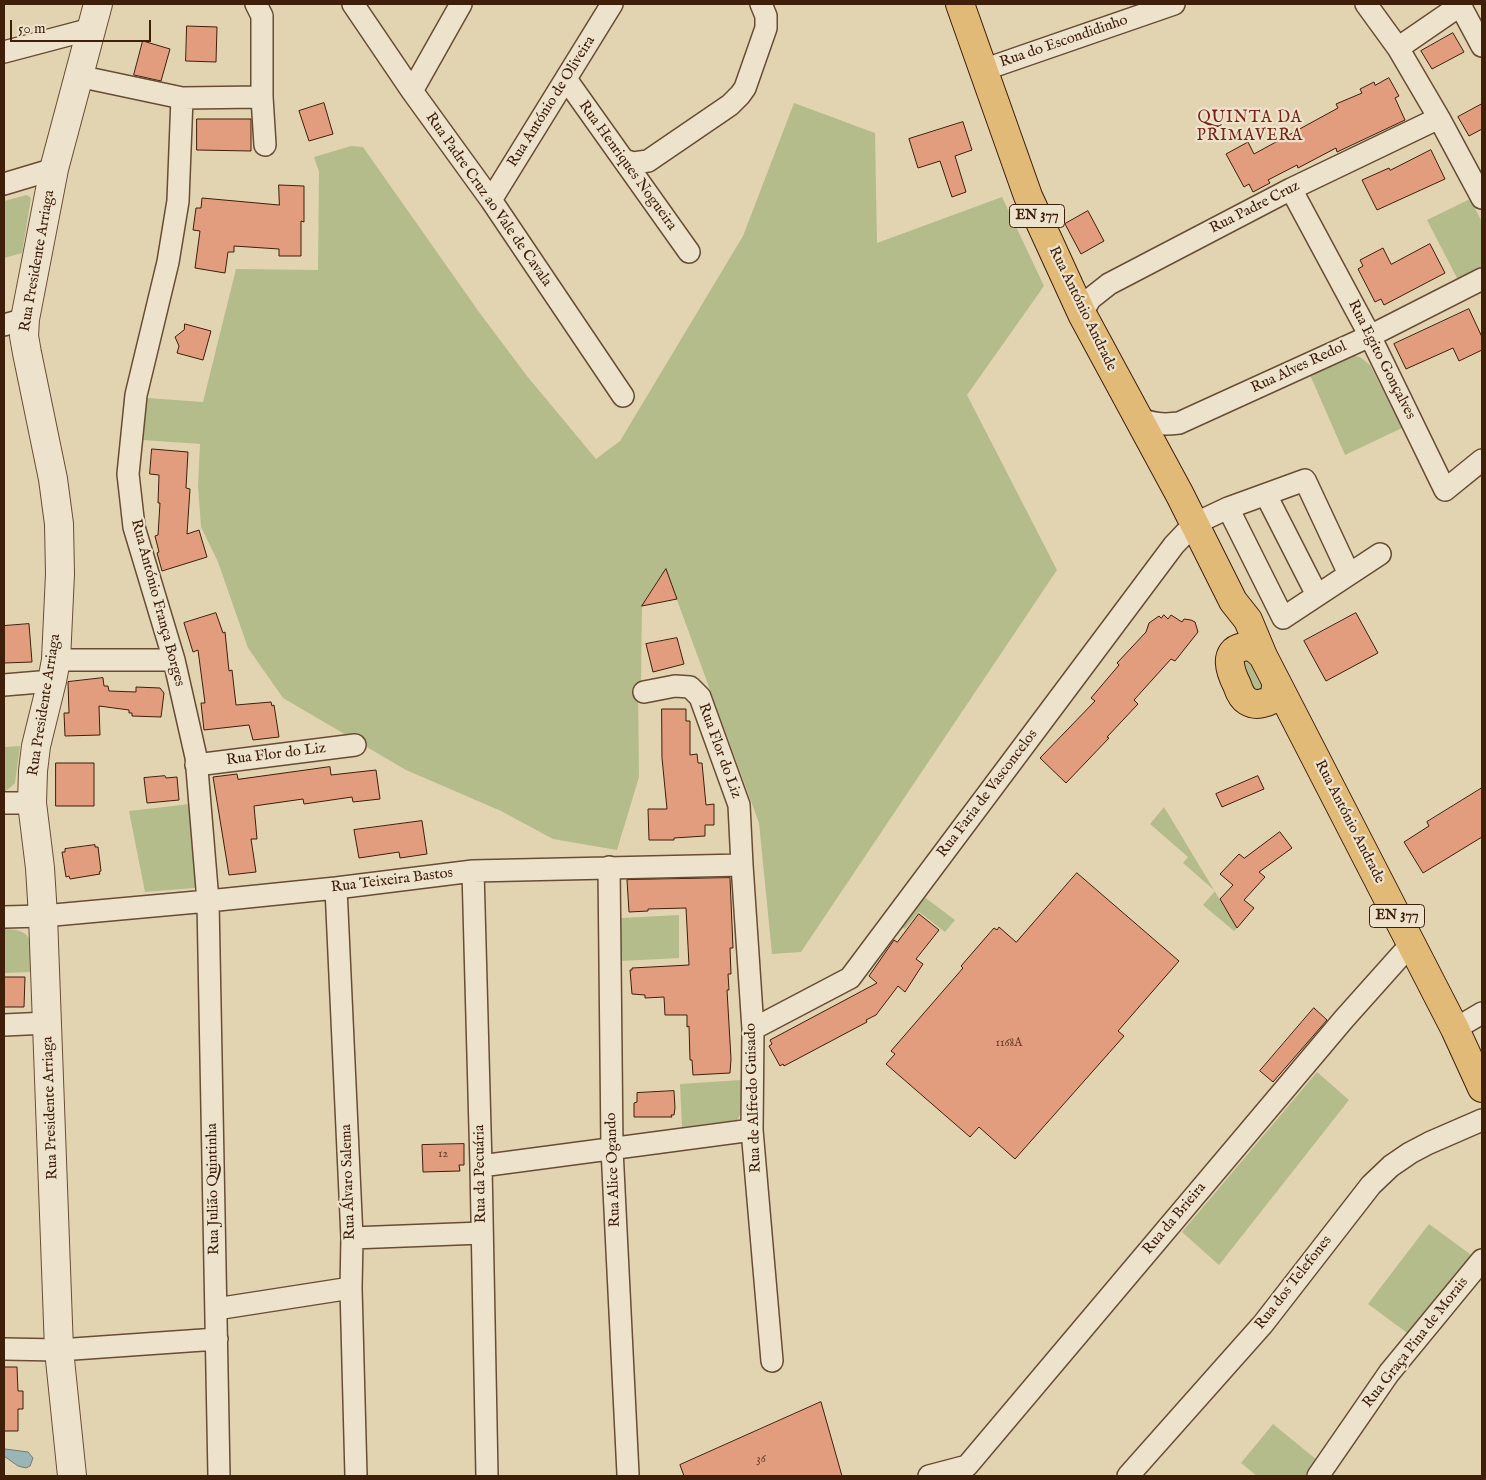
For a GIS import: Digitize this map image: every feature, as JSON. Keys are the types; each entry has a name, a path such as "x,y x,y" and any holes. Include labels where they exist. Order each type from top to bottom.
{"main road":[{"name":"Rua António Andrade","path":"960,4 1028,196 1082,314 1233,601 1248,620 1264,656"},
{"name":"EN 377","path":"1233,601 1230,670 1241,694 1246,701 1254,704"},
{"path":"1229,660 1233,652 1240,647 1248,646 1256,649 1264,656"},
{"name":"EN 377","path":"1264,656 1276,683"},
{"name":"Rua António Andrade","path":"1276,683 1455,1030 1482,1088"},
{"path":"1254,704 1268,702 1273,697 1276,683"},
{"name":"Rua António Andrade","path":"1254,704 1309,744"}],"street":[{"path":"256,4 262,16 262,97 265,145"},
{"name":"Rua Padre Cruz ao Vale de Cavala","path":"353,4 412,91 491,200 623,396"},
{"path":"412,91 461,4"},
{"name":"Rua António de Oliveira","path":"491,200 612,4"},
{"path":"624,160 633,163 648,161 730,105 740,95 745,88 766,28 766,16 761,4"},
{"name":"Rua do Escondidinho","path":"983,70 1174,4"},
{"path":"1366,4 1398,48 1439,118 1482,198"},
{"path":"1398,48 1461,4 1482,46"},
{"path":"4,52 94,16"},
{"name":"Rua Presidente Arriaga","path":"72,1476 59,1350 43,916 40,868 32,803 36,746 54,670 60,574 59,524 53,479 24,336 14,322 94,16"},
{"path":"78,76 182,98 262,97"},
{"name":"Rua Henriques Nogueira","path":"566,79 689,252"},
{"name":"Rua António França Borges","path":"182,98 178,201 168,262 136,395 128,474 134,527 174,660 196,765 208,901"},
{"name":"Rua Padre Cruz","path":"1082,314 1090,299 1109,284 1291,189 1439,118"},
{"path":"4,184 54,169"},
{"name":"Rua Egito Gonçalves","path":"1291,189 1370,336 1445,490 1482,460"},
{"name":"Rua Alves Redol","path":"1138,418 1152,424 1179,423 1370,336 1482,280"},
{"path":"1194,524 1228,508 1305,480 1349,574"},
{"path":"1266,495 1318,595"},
{"path":"1228,508 1283,618 1380,554"},
{"name":"Rua Faria de Vasconcelos","path":"753,1029 850,978 1174,545 1194,524"},
{"path":"4,685 54,670 174,660"},
{"name":"Rua Flor do Liz","path":"644,692 675,686 690,687 700,697 739,805 742,865"},
{"name":"Rua Flor do Liz","path":"196,765 355,745"},
{"path":"4,804 32,803"},
{"name":"Rua de Alfredo Guisado","path":"742,865 753,1029 752,1130 772,1360"},
{"name":"Rua Teixeira Bastos","path":"4,917 43,916 208,901 473,871 742,865"},
{"name":"Rua Alice Ogando","path":"609,867 612,1149 628,1474"},
{"name":"Rua da Pecuária","path":"473,871 482,1166 487,1476"},
{"name":"Rua Álvaro Salema","path":"336,888 352,1238 351,1288 356,1476"},
{"name":"Rua Julião Quintinha","path":"208,901 219,1476"},
{"name":"Rua da Brieira","path":"929,1476 967,1466 1344,1020 1411,944"},
{"path":"1455,1030 1482,1013"},
{"path":"4,1025 48,1023"},
{"name":"Rua dos Telefones","path":"1128,1476 1263,1324 1371,1186 1391,1166 1428,1143 1482,1120"},
{"path":"482,1166 752,1130"},
{"path":"352,1238 482,1233"},
{"name":"Rua Graça Pina de Morais","path":"1318,1476 1389,1373 1482,1260"},
{"path":"216,1309 351,1288"},
{"path":"4,1348 59,1350 217,1339"}],"green space":[{"path":"794,103 875,133 877,243 1002,197 1044,286 967,395 1057,570 801,952 772,954 759,823 666,570 642,606 641,682 638,683 639,777 617,850 553,839 501,811 406,770 283,698 248,648 218,562 201,527 198,486 200,444 143,440 147,398 203,402 236,269 318,270 319,172 314,157 351,146 363,147 479,312 527,376 596,459 620,441 743,236"},
{"path":"27,195 31,198 22,253 4,258 4,201"},
{"path":"1470,199 1482,222 1482,268 1458,280 1427,220"},
{"path":"1354,356 1360,357 1370,365 1402,428 1345,455 1310,375"},
{"path":"1247,661 1251,662 1265,688 1256,695 1240,665"},
{"path":"20,746 15,783 4,792 4,747"},
{"path":"190,804 202,879 195,888 145,892 129,811"},
{"path":"1164,807 1214,890 1183,863 1188,857 1150,824"},
{"path":"1215,891 1237,928 1234,931 1203,905"},
{"path":"923,896 955,920 945,932 919,912 905,929 900,926"},
{"path":"679,915 679,958 621,961 621,918"},
{"path":"4,929 22,932 27,936 31,947 32,972 4,973"},
{"path":"1317,1072 1349,1100 1219,1265 1182,1232"},
{"path":"741,1080 742,1107 737,1120 682,1127 680,1084"},
{"path":"1429,1224 1474,1257 1410,1335 1368,1304"},
{"path":"1273,1424 1317,1460 1305,1476 1257,1476 1241,1463"}],"water":[{"path":"5,1449 28,1452 33,1458 30,1466 26,1468 18,1466 4,1456"}],"building":[{"path":"187,26 217,27 216,62 186,61"},
{"path":"1453,33 1464,52 1432,69 1421,51"},
{"path":"143,41 170,49 161,81 134,75"},
{"path":"1389,78 1399,96 1395,98 1405,120 1337,152 1336,148 1298,168 1297,165 1268,180 1270,183 1253,192 1249,184 1244,187 1226,154 1248,142 1254,154 1338,108 1336,104 1362,93 1360,89 1374,82 1375,85"},
{"path":"324,103 333,134 309,141 299,111"},
{"path":"1482,104 1482,129 1469,136 1458,117"},
{"path":"197,119 251,119 251,151 197,150"},
{"path":"963,122 972,150 955,156 966,192 952,197 940,161 918,168 909,139"},
{"path":"1431,150 1445,179 1377,210 1362,180 1389,168 1390,170"},
{"path":"279,185 304,186 304,222 301,221 301,256 279,256 279,249 234,246 234,252 228,252 225,273 195,268 200,231 193,230 196,208 201,208 202,198 279,205"},
{"path":"1088,211 1104,241 1081,254 1065,224"},
{"path":"1430,244 1445,273 1384,305 1381,299 1375,302 1358,269 1363,266 1360,260 1383,248 1391,264"},
{"path":"1469,309 1482,337 1482,350 1459,361 1453,348 1406,369 1394,344"},
{"path":"185,324 211,331 203,360 177,353 179,346 175,337 184,330"},
{"path":"152,449 188,452 186,488 190,489 187,534 199,530 207,557 162,571 155,536 158,535 159,475 150,474"},
{"path":"666,569 677,599 642,606"},
{"path":"216,613 223,633 225,632 229,671 232,670 236,705 271,702 272,706 274,705 279,737 253,740 249,725 204,730 201,703 205,703 198,650 193,652 184,623"},
{"path":"1356,613 1378,653 1326,681 1304,641"},
{"path":"1164,615 1168,619 1171,615 1182,622 1184,619 1195,622 1198,632 1175,661 1171,659 1134,700 1138,704 1066,783 1040,758 1095,701 1091,698 1119,665 1117,663 1146,632 1149,623"},
{"path":"29,624 32,662 4,663 4,626"},
{"path":"677,638 684,664 653,672 646,644"},
{"path":"103,678 104,686 108,686 109,691 136,692 136,687 160,688 164,693 161,717 132,716 129,710 99,706 100,735 65,736 64,713 69,713 68,682"},
{"path":"662,709 686,709 686,721 690,721 690,755 697,754 698,763 702,763 706,805 714,804 714,825 705,825 705,836 674,838 674,840 649,840 648,809 667,809 662,758"},
{"path":"56,763 94,763 94,806 56,806"},
{"path":"330,767 331,775 376,770 380,799 353,802 352,797 304,804 303,799 254,806 257,839 251,839 256,872 229,875 213,777 237,774 238,779"},
{"path":"165,776 166,778 177,777 179,800 147,803 144,778"},
{"path":"1258,776 1264,789 1222,807 1216,794"},
{"path":"1482,788 1482,837 1423,873 1404,842 1429,826 1427,822"},
{"path":"422,821 427,854 400,858 399,852 359,858 354,830"},
{"path":"1280,832 1292,848 1259,872 1265,877 1244,900 1254,908 1237,928 1220,899 1233,885 1220,874 1239,854 1244,858"},
{"path":"95,845 95,847 98,847 100,874 70,879 69,876 66,877 62,852 65,852 65,849"},
{"path":"1077,873 1179,961 1118,1031 1124,1036 1015,1159 979,1127 970,1137 886,1064 895,1054 891,1051 963,968 961,966 994,928 997,930 999,927 1016,942"},
{"path":"730,878 733,948 730,948 731,974 728,974 729,990 727,990 731,1059 730,1073 693,1075 687,1015 665,1015 664,997 645,998 645,995 632,994 630,970 632,968 689,965 686,908 648,909 648,911 629,912 627,880"},
{"path":"919,914 939,930 916,959 923,964 905,992 898,986 876,1015 866,1020 867,1022 784,1066 783,1064 780,1066 769,1046 772,1044 770,1040 877,983 869,976 894,940 897,942"},
{"path":"4,977 25,977 24,1007 4,1007"},
{"path":"1314,1008 1327,1020 1273,1082 1260,1071"},
{"path":"674,1091 675,1108 674,1115 671,1115 672,1117 634,1117 634,1103 637,1102 637,1093"},
{"path":"464,1144 464,1165 459,1165 460,1171 423,1172 422,1145"},
{"path":"4,1367 17,1367 18,1391 23,1391 23,1409 18,1409 18,1431 4,1431"},
{"path":"821,1402 842,1476 684,1476 680,1465"}],"district":[{"name":"QUINTA DA PRIMAVERA","path":"1250,128"}]}
